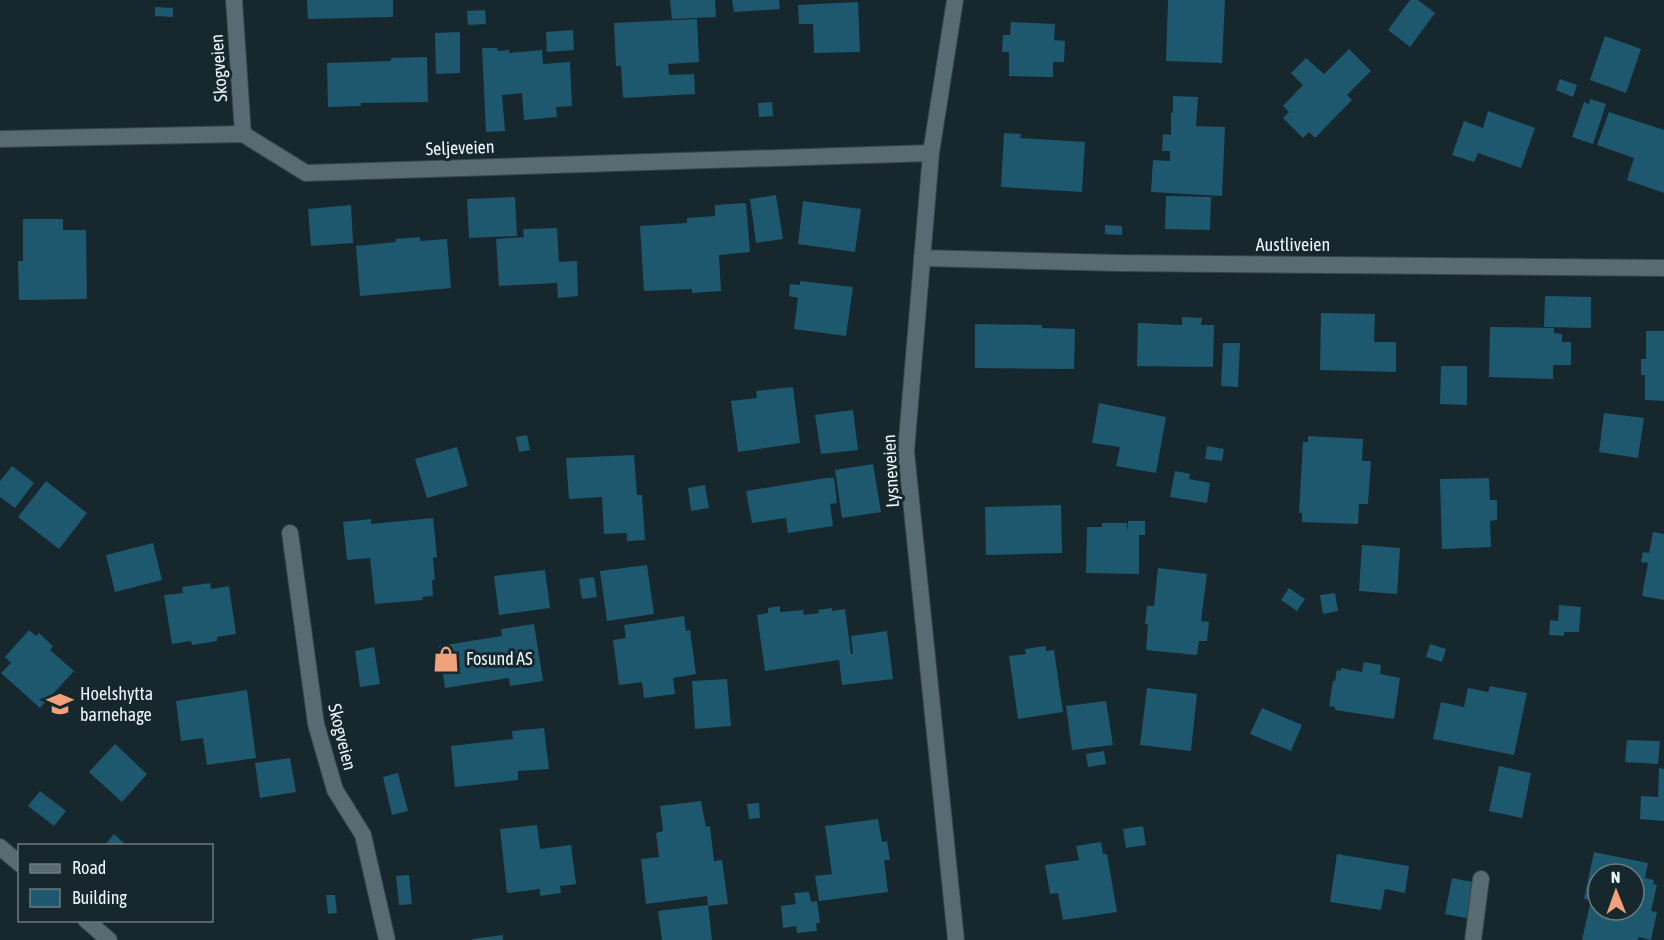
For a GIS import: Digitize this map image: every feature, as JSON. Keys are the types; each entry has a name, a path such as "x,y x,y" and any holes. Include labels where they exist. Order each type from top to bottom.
{"street":[{"name":"Skogveien","path":"234,0 243,134"},
{"name":"Lysneveien","path":"955,0 931,153 906,451 956,940"},
{"path":"0,139 243,134"},
{"name":"Seljeveien","path":"243,134 306,173 931,153"},
{"name":"Austliveien","path":"922,258 1142,263 1664,268"},
{"name":"Skogveien","path":"290,533 316,724 335,790 363,835 387,940"},
{"path":"0,847 18,862"},
{"path":"1473,940 1481,879"},
{"path":"87,922 109,940"}],"building":[{"path":"307,0 393,0 393,17 308,19"},
{"path":"670,0 715,0 716,17 672,19"},
{"path":"732,0 779,0 780,9 734,12"},
{"path":"1168,0 1225,0 1222,63 1166,61"},
{"path":"1410,0 1418,0 1435,13 1410,47 1388,30"},
{"path":"858,2 860,52 814,53 813,24 799,24 798,5"},
{"path":"155,7 173,8 173,17 155,16"},
{"path":"485,10 486,24 468,25 467,11"},
{"path":"697,19 699,62 668,64 669,75 694,74 695,94 623,98 621,66 616,66 614,23"},
{"path":"1011,22 1055,24 1054,40 1065,41 1064,62 1053,62 1053,77 1009,76 1009,52 1002,52 1003,35 1010,35"},
{"path":"573,30 574,50 547,52 546,32"},
{"path":"460,32 460,73 436,74 435,33"},
{"path":"1605,36 1641,49 1626,93 1590,80"},
{"path":"482,48 497,48 498,51 509,50 509,53 542,50 543,64 570,62 572,106 556,107 557,117 524,120 522,93 502,95 505,131 486,132"},
{"path":"1349,49 1371,71 1347,95 1352,100 1315,138 1309,132 1303,138 1283,118 1289,112 1283,106 1303,85 1291,73 1306,58 1324,74"},
{"path":"427,57 428,102 361,103 361,106 328,107 327,63 391,61 391,58"},
{"path":"1560,79 1577,85 1573,97 1556,90"},
{"path":"1173,96 1198,97 1196,126 1225,127 1222,196 1151,192 1153,160 1170,161 1170,151 1162,151 1163,134 1171,135"},
{"path":"1590,99 1606,104 1593,144 1572,137 1584,102 1589,104"},
{"path":"772,102 773,116 759,117 758,103"},
{"path":"1488,111 1535,128 1521,168 1478,153 1474,162 1452,155 1464,121 1483,128"},
{"path":"1609,112 1664,130 1664,193 1627,180 1634,158 1597,145"},
{"path":"1004,133 1021,134 1020,138 1085,142 1082,192 1001,187"},
{"path":"776,195 783,239 756,243 750,199"},
{"path":"1166,196 1211,197 1210,230 1165,229"},
{"path":"515,197 517,236 469,238 467,199"},
{"path":"803,201 861,209 855,252 798,244"},
{"path":"746,203 750,252 719,255 721,291 692,293 692,289 644,291 640,226 687,223 687,218 715,216 715,205"},
{"path":"351,205 353,243 311,246 308,209"},
{"path":"23,219 63,219 63,230 86,230 87,299 19,300 18,261 23,261"},
{"path":"1105,225 1122,226 1122,235 1105,234"},
{"path":"557,228 559,262 577,261 578,296 558,298 557,283 499,286 496,239 524,237 523,229"},
{"path":"420,237 420,241 447,239 451,288 360,296 356,246"},
{"path":"800,281 853,287 846,336 794,329 798,298 789,296 790,284 800,285"},
{"path":"1545,296 1591,297 1591,328 1544,327"},
{"path":"1321,313 1375,314 1374,342 1396,342 1396,372 1320,370"},
{"path":"1182,317 1202,318 1201,325 1214,325 1213,367 1137,366 1138,323 1182,325"},
{"path":"975,324 1042,325 1042,328 1075,329 1074,369 975,368"},
{"path":"1490,327 1554,328 1554,333 1562,334 1562,342 1571,342 1571,365 1553,365 1553,379 1489,377"},
{"path":"1646,331 1664,331 1664,401 1645,400 1645,375 1641,375 1641,359 1646,359"},
{"path":"1223,343 1240,343 1238,387 1221,386"},
{"path":"1441,366 1467,366 1467,405 1440,404"},
{"path":"793,387 800,443 738,452 731,401 757,398 756,391"},
{"path":"1099,403 1166,417 1156,473 1116,466 1120,447 1092,443"},
{"path":"853,410 858,450 821,454 815,415"},
{"path":"1604,413 1644,418 1638,458 1599,452"},
{"path":"527,435 530,450 519,452 516,437"},
{"path":"1308,436 1363,439 1362,461 1371,461 1368,504 1359,504 1358,524 1302,522 1302,513 1299,513 1303,442 1308,442"},
{"path":"1207,446 1224,449 1222,461 1205,459"},
{"path":"457,447 468,486 427,498 415,459"},
{"path":"634,455 637,495 642,495 645,540 627,541 627,533 604,534 602,497 569,499 566,458"},
{"path":"873,464 881,512 842,518 835,470"},
{"path":"12,466 34,483 15,508 0,497 0,481"},
{"path":"1175,471 1190,474 1189,479 1210,483 1207,503 1170,497"},
{"path":"834,478 837,503 830,504 833,526 788,533 786,518 752,523 746,491"},
{"path":"1489,478 1490,500 1497,500 1497,520 1490,521 1491,547 1442,549 1440,479"},
{"path":"46,481 87,513 59,549 18,517"},
{"path":"705,485 709,508 691,511 688,488"},
{"path":"1061,505 1062,553 986,555 985,507"},
{"path":"433,518 437,557 433,558 435,580 432,580 433,596 422,597 423,600 375,604 370,558 347,560 343,522 371,519 371,524"},
{"path":"1128,521 1145,521 1145,535 1139,535 1139,574 1086,573 1087,527 1102,527 1102,523 1127,523 1128,534"},
{"path":"1653,532 1664,534 1664,600 1642,596 1648,563 1641,562 1643,552 1649,553"},
{"path":"153,543 162,580 115,592 106,555"},
{"path":"1362,545 1400,548 1397,594 1359,591"},
{"path":"647,565 654,614 607,621 600,571"},
{"path":"1158,568 1207,574 1201,621 1209,622 1207,641 1199,641 1197,655 1146,650 1147,606 1154,606"},
{"path":"545,570 550,608 499,615 494,576"},
{"path":"594,577 597,597 582,599 579,579"},
{"path":"210,583 211,589 229,586 236,634 217,637 217,641 192,645 191,641 172,644 164,595 183,593 182,587"},
{"path":"1289,588 1305,599 1297,611 1281,600"},
{"path":"1335,593 1338,611 1323,614 1320,595"},
{"path":"1559,605 1581,607 1579,632 1564,632 1564,636 1549,635 1550,620 1558,621"},
{"path":"780,606 780,612 803,610 804,615 819,613 818,610 845,609 851,654 853,654 851,636 887,631 893,679 842,685 839,660 765,671 757,615 768,613 768,608"},
{"path":"684,616 686,631 690,630 696,674 673,678 675,694 644,698 642,682 619,685 613,640 626,638 624,625"},
{"path":"534,624 543,681 510,686 509,678 445,688 439,646 502,636 501,629"},
{"path":"29,630 36,636 39,633 53,646 50,650 74,671 40,708 1,673 11,663 5,657"},
{"path":"1430,644 1446,649 1442,662 1426,657"},
{"path":"1046,646 1046,651 1054,650 1063,712 1018,719 1009,656 1026,654 1025,649"},
{"path":"374,647 380,684 360,687 355,651"},
{"path":"1364,662 1381,665 1380,674 1400,678 1394,719 1335,710 1335,707 1329,706 1337,670 1341,671 1341,668 1362,672"},
{"path":"727,679 731,726 695,729 692,681"},
{"path":"1490,686 1527,693 1514,755 1433,739 1441,702 1464,707 1468,688 1488,692"},
{"path":"1147,688 1197,694 1191,751 1140,745"},
{"path":"247,690 256,758 207,765 203,738 181,741 176,701"},
{"path":"1106,701 1113,745 1072,750 1066,706"},
{"path":"1262,708 1302,725 1291,751 1250,734"},
{"path":"544,728 549,769 518,771 518,780 455,787 451,746 513,739 512,731"},
{"path":"1627,740 1660,741 1658,764 1625,762"},
{"path":"115,744 147,774 122,802 89,772"},
{"path":"1104,751 1106,764 1088,767 1086,754"},
{"path":"290,758 296,792 260,798 255,763"},
{"path":"1499,766 1531,773 1522,818 1489,811"},
{"path":"1659,768 1664,769 1664,821 1640,819 1641,796 1658,797"},
{"path":"398,773 408,811 392,815 383,777"},
{"path":"40,791 66,811 54,826 28,806"},
{"path":"701,801 706,827 710,826 714,861 722,860 728,904 708,906 707,896 646,904 641,859 659,857 656,833 663,831 660,806"},
{"path":"759,803 760,818 749,819 747,804"},
{"path":"878,819 882,842 887,841 890,860 884,860 888,892 819,901 815,876 832,874 825,826"},
{"path":"537,825 540,849 571,845 576,884 560,886 561,893 540,896 540,889 507,893 500,829"},
{"path":"1143,826 1146,845 1126,848 1123,829"},
{"path":"114,834 124,843 123,844 106,844"},
{"path":"1101,842 1103,854 1107,854 1117,912 1063,920 1058,893 1050,894 1045,865 1079,860 1076,846"},
{"path":"1594,852 1643,862 1592,862"},
{"path":"1337,854 1409,866 1405,893 1385,889 1381,910 1330,902"},
{"path":"409,875 412,904 399,905 396,876"},
{"path":"1452,878 1478,883 1471,919 1445,914"},
{"path":"1646,878 1654,880 1653,884 1657,885 1651,911 1657,912 1651,940 1639,937 1638,940 1582,940 1586,922 1646,922"},
{"path":"809,892 811,902 817,901 820,923 816,923 817,931 797,933 796,926 783,928 781,906 796,904 794,893"},
{"path":"326,895 335,895 337,913 328,914"},
{"path":"708,905 712,940 662,940 658,911"},
{"path":"503,935 503,940 472,940 472,939"}],"place":[{"name":"Fosund AS","path":"446,659"},
{"name":"Hoelshytta barnehage","path":"60,704"}]}
